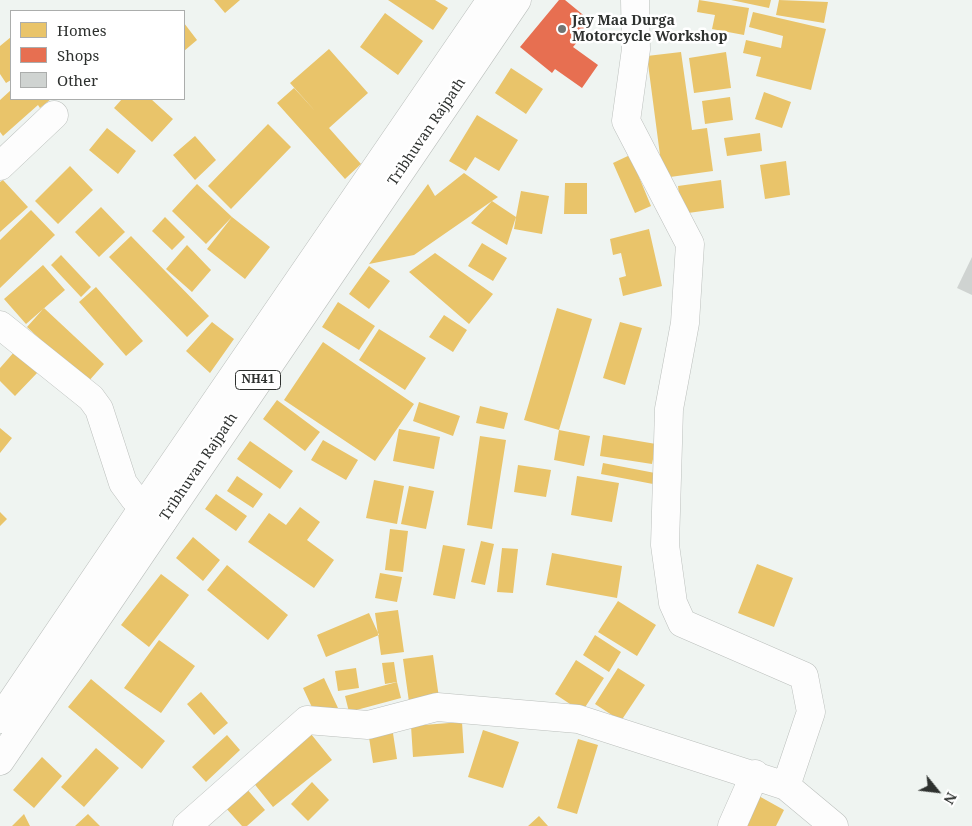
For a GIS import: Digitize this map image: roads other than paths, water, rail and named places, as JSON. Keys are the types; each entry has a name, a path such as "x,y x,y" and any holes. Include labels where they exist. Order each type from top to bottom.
{"main road":[{"name":"Tribhuvan Rajpath","path":"0,761 153,514 491,0"},
{"name":"Tribhuvan Rajpath","path":"3,706 153,514 517,0"},
{"path":"635,0 636,49 626,121 690,244 685,323 669,409 665,545 673,602 682,624 804,676 811,712 786,786"},
{"path":"0,166 54,115"},
{"path":"0,326 91,398 99,409 123,483 153,514"},
{"path":"186,826 307,720 368,725 437,707 578,719 755,774 786,786 834,826"},
{"path":"732,826 755,774"}],"place":[{"name":"Jay Maa Durga Motorcycle Workshop","path":"562,29"}]}
